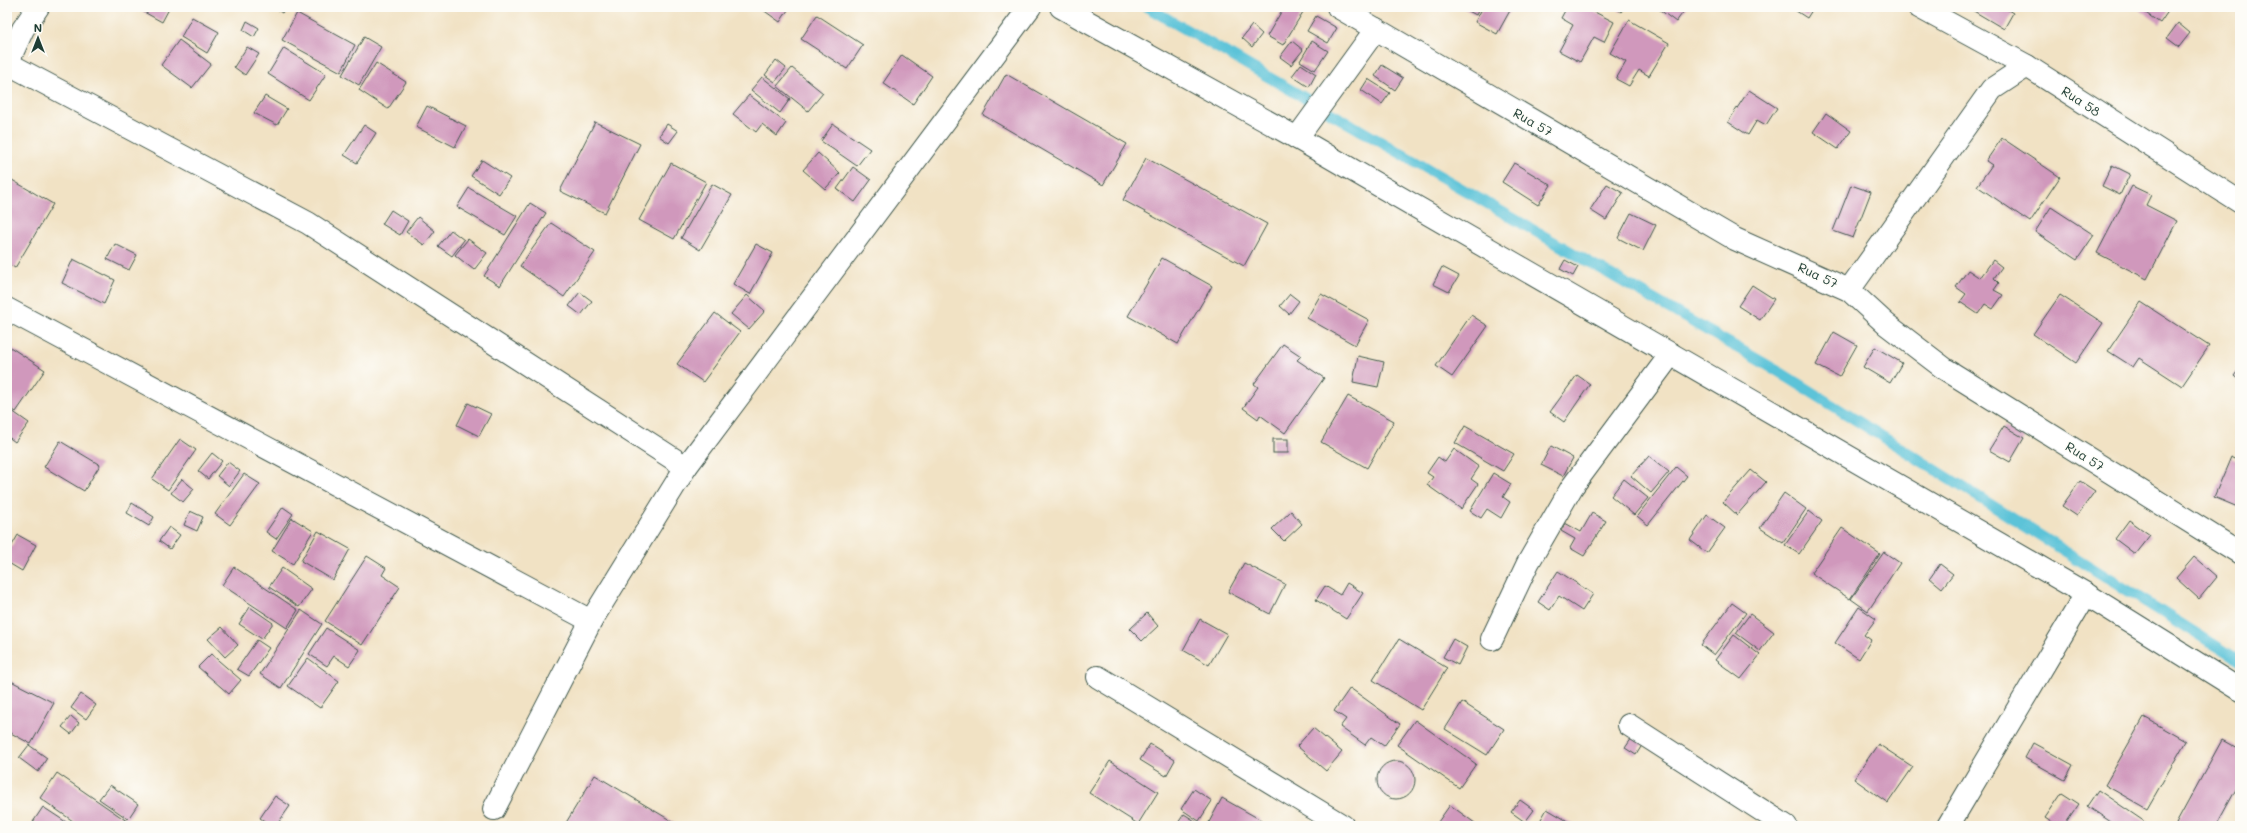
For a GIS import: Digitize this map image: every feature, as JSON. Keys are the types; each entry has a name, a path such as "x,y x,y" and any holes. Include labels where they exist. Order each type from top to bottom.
{"street":[{"path":"38,7 23,29 7,63 308,223 686,467"},
{"path":"494,809 591,621 686,467 1030,7"},
{"path":"1061,7 1297,138 2086,594 2240,690"},
{"name":"Rua 57","path":"1338,7 1735,239 1849,290 1886,324 1945,369 2240,553"},
{"name":"Rua 58","path":"1919,7 2027,66 2240,202"},
{"path":"1297,138 1376,29"},
{"path":"1849,290 1992,89 2027,66"},
{"path":"7,309 591,621"},
{"path":"1492,639 1528,563 1572,487 1671,354"},
{"path":"1948,826 2086,594"},
{"path":"1098,677 1343,826"},
{"path":"1630,725 1786,826"}],"building":[{"path":"135,7 170,7 162,22"},
{"path":"273,7 286,7 282,13"},
{"path":"759,7 790,7 780,22"},
{"path":"1284,7 1294,7 1303,12 1283,45 1267,36"},
{"path":"1461,7 1480,7 1476,15"},
{"path":"1483,7 1512,7 1497,34 1475,22"},
{"path":"1567,7 1585,7 1614,22 1604,42 1594,37 1580,62 1559,51 1573,25 1561,18"},
{"path":"1615,7 1625,7 1621,12"},
{"path":"1656,7 1687,7 1676,22"},
{"path":"1790,7 1814,7 1807,18"},
{"path":"1967,7 2003,7 2013,13 2004,29"},
{"path":"2137,7 2171,7 2160,23"},
{"path":"297,13 355,45 341,72 282,40"},
{"path":"817,15 863,45 847,69 801,39"},
{"path":"1316,16 1337,28 1328,43 1307,31"},
{"path":"192,17 219,32 207,53 181,37"},
{"path":"1629,20 1669,43 1649,76 1639,70 1629,86 1616,79 1626,62 1610,53"},
{"path":"247,21 259,28 254,37 243,30"},
{"path":"2178,23 2190,33 2179,47 2167,38"},
{"path":"1252,25 1262,34 1252,47 1242,38"},
{"path":"364,37 381,47 359,85 342,75"},
{"path":"179,40 211,64 192,88 161,65"},
{"path":"1292,41 1303,50 1291,65 1280,57"},
{"path":"1312,41 1328,51 1315,70 1300,61"},
{"path":"247,47 259,54 245,75 234,67"},
{"path":"284,48 326,74 309,100 268,74"},
{"path":"902,55 932,76 913,104 883,83"},
{"path":"776,60 786,68 775,82 765,75"},
{"path":"376,63 406,82 388,109 359,90"},
{"path":"1301,64 1316,74 1309,87 1292,76"},
{"path":"1382,65 1403,78 1395,90 1375,76"},
{"path":"792,68 823,93 808,111 777,86"},
{"path":"1006,74 1127,144 1103,185 983,115"},
{"path":"762,77 790,99 780,113 751,90"},
{"path":"1368,79 1390,93 1382,104 1361,90"},
{"path":"1749,90 1777,108 1766,125 1757,120 1748,135 1728,122"},
{"path":"749,95 786,123 777,136 762,124 756,132 733,114"},
{"path":"265,96 287,109 277,125 254,113"},
{"path":"427,106 466,126 455,147 416,127"},
{"path":"1826,113 1851,131 1838,149 1813,132"},
{"path":"595,122 640,144 605,213 560,191"},
{"path":"667,124 678,131 669,143 659,136"},
{"path":"833,124 870,149 857,166 821,141"},
{"path":"364,125 376,133 357,163 344,155"},
{"path":"2002,138 2060,177 2030,222 1977,186 1992,165 1986,161"},
{"path":"818,153 840,173 825,189 803,170"},
{"path":"1146,158 1267,224 1244,266 1123,200"},
{"path":"482,160 510,178 499,194 471,176"},
{"path":"671,163 706,182 674,239 639,220"},
{"path":"1514,163 1551,185 1538,205 1502,182"},
{"path":"2112,165 2130,174 2120,195 2102,186"},
{"path":"853,167 871,180 855,202 837,189"},
{"path":"7,177 53,204 15,268 7,263"},
{"path":"712,184 732,195 700,250 681,238"},
{"path":"1607,184 1623,193 1606,220 1590,210"},
{"path":"1851,185 1871,192 1853,238 1833,231"},
{"path":"2132,186 2151,195 2146,205 2177,221 2147,279 2097,253"},
{"path":"469,188 517,216 505,235 457,207"},
{"path":"530,203 546,213 500,286 484,276"},
{"path":"2051,207 2094,235 2077,260 2035,232"},
{"path":"391,210 408,221 400,235 382,224"},
{"path":"1631,213 1656,225 1643,251 1618,238"},
{"path":"418,217 435,231 424,245 406,232"},
{"path":"551,223 595,252 564,297 520,266"},
{"path":"451,230 464,240 452,256 438,246"},
{"path":"468,239 487,253 474,270 455,255"},
{"path":"115,244 137,255 129,270 107,259"},
{"path":"756,244 773,253 750,294 733,284"},
{"path":"1162,258 1212,286 1178,344 1128,316"},
{"path":"73,259 115,280 104,304 62,283"},
{"path":"1565,260 1578,267 1573,276 1560,269"},
{"path":"1993,260 2002,267 1994,278 1999,283 1994,290 2003,295 1993,309 1985,304 1978,314 1960,302 1966,294 1956,287 1968,270 1980,278"},
{"path":"1442,267 1459,276 1449,292 1433,284"},
{"path":"1752,285 1774,299 1760,320 1738,306"},
{"path":"580,292 592,301 581,315 569,306"},
{"path":"1290,294 1299,301 1289,314 1280,306"},
{"path":"1321,294 1369,320 1355,345 1307,318"},
{"path":"747,295 765,311 749,329 731,314"},
{"path":"2060,295 2103,323 2076,363 2033,334"},
{"path":"2141,302 2209,346 2182,386 2139,358 2133,367 2108,351"},
{"path":"715,313 740,332 703,382 677,364"},
{"path":"1471,315 1488,326 1452,377 1436,366"},
{"path":"1834,332 1857,345 1839,377 1816,365"},
{"path":"1283,344 1301,356 1297,360 1324,378 1285,433 1260,415 1258,419 1243,408 1258,387 1254,384"},
{"path":"7,345 45,370 16,412 7,406"},
{"path":"1875,347 1902,363 1890,383 1863,367"},
{"path":"1358,356 1384,362 1378,387 1353,382"},
{"path":"2240,368 2240,381 2234,376"},
{"path":"1577,375 1590,384 1564,422 1550,412"},
{"path":"1348,396 1394,421 1367,468 1321,442"},
{"path":"468,403 491,414 479,436 457,425"},
{"path":"12,411 29,423 15,442 7,436 7,417"},
{"path":"1465,426 1514,454 1503,471 1455,443"},
{"path":"2004,426 2024,438 2010,462 1989,450"},
{"path":"180,439 196,450 168,490 152,479"},
{"path":"1273,439 1288,439 1288,453 1273,453"},
{"path":"60,441 100,465 84,491 44,467"},
{"path":"1551,446 1573,458 1563,476 1541,465"},
{"path":"1454,449 1479,467 1471,479 1478,484 1461,509 1427,485 1433,477 1427,473 1438,457 1445,462"},
{"path":"212,453 222,461 208,479 198,471"},
{"path":"1649,456 1669,472 1651,493 1631,476"},
{"path":"2231,457 2240,461 2240,508 2214,497"},
{"path":"228,462 240,471 229,486 217,476"},
{"path":"1676,467 1687,476 1648,525 1637,516"},
{"path":"1751,470 1766,482 1737,515 1723,502"},
{"path":"1493,473 1511,484 1503,497 1510,502 1501,518 1487,509 1481,518 1470,511"},
{"path":"244,474 260,484 230,525 215,514"},
{"path":"182,479 194,489 183,502 171,493"},
{"path":"1624,479 1648,498 1634,515 1611,496"},
{"path":"2080,481 2095,491 2077,516 2062,506"},
{"path":"1784,493 1806,509 1783,543 1760,528"},
{"path":"132,503 154,517 149,526 127,513"},
{"path":"283,507 293,514 276,539 266,532"},
{"path":"190,511 203,517 197,531 184,525"},
{"path":"1291,511 1302,524 1284,541 1272,529"},
{"path":"1809,511 1822,521 1799,554 1785,545"},
{"path":"1592,513 1606,521 1584,556 1570,548 1575,539 1561,531 1565,523 1581,532"},
{"path":"1707,515 1725,528 1707,553 1690,540"},
{"path":"292,518 313,531 293,564 272,551"},
{"path":"2129,520 2150,535 2135,554 2115,539"},
{"path":"169,527 180,535 170,549 159,541"},
{"path":"1842,528 1880,554 1850,599 1811,573"},
{"path":"318,531 350,549 333,580 301,561"},
{"path":"18,535 36,545 22,571 7,562 7,554"},
{"path":"1884,552 1900,563 1868,611 1851,599"},
{"path":"367,556 386,568 382,575 400,587 362,645 325,621"},
{"path":"2194,557 2217,577 2199,599 2176,578"},
{"path":"1244,563 1285,584 1270,614 1228,592"},
{"path":"1940,564 1953,574 1942,588 1930,578"},
{"path":"234,567 298,610 287,628 222,585"},
{"path":"282,568 312,589 299,607 269,587"},
{"path":"1558,571 1593,594 1582,611 1559,596 1550,610 1538,602"},
{"path":"1347,583 1363,593 1346,619 1316,600 1325,586 1340,595"},
{"path":"1732,603 1746,613 1714,655 1701,645"},
{"path":"250,607 273,623 262,639 239,624"},
{"path":"1859,607 1876,619 1864,635 1871,640 1859,659 1835,643"},
{"path":"301,610 322,624 281,688 260,674"},
{"path":"1147,613 1158,626 1142,641 1130,629"},
{"path":"1750,614 1774,632 1760,651 1736,633"},
{"path":"1200,619 1227,634 1209,665 1183,650"},
{"path":"222,627 238,645 225,657 208,639"},
{"path":"326,628 360,650 349,666 334,656 327,666 309,654"},
{"path":"1734,635 1760,655 1741,679 1715,660"},
{"path":"1399,639 1447,668 1421,710 1373,680"},
{"path":"1453,639 1467,647 1458,665 1443,657"},
{"path":"257,640 269,648 249,676 237,669"},
{"path":"211,654 241,680 229,694 198,667"},
{"path":"308,658 339,681 320,708 288,686"},
{"path":"9,680 54,703 31,744 7,731 7,683"},
{"path":"1350,688 1400,724 1384,746 1371,737 1365,745 1340,727 1346,719 1334,711"},
{"path":"81,694 96,705 86,719 71,708"},
{"path":"1462,702 1504,729 1487,755 1445,729"},
{"path":"71,716 79,723 71,734 62,727"},
{"path":"2144,717 2186,741 2147,809 2105,785"},
{"path":"1415,720 1476,764 1459,788 1397,745"},
{"path":"1313,728 1342,752 1326,771 1297,746"},
{"path":"1634,735 1644,742 1636,755 1625,748"},
{"path":"2222,740 2240,750 2240,782 2216,826 2180,826 2176,824"},
{"path":"2033,743 2073,765 2065,780 2025,758"},
{"path":"1150,744 1175,760 1166,776 1140,760"},
{"path":"1878,744 1913,767 1888,803 1854,779"},
{"path":"29,745 47,758 38,772 19,758"},
{"path":"1110,761 1158,792 1138,824 1089,793"},
{"path":"1396,761 1409,767 1415,780 1409,793 1396,799 1383,793 1377,780 1383,767"},
{"path":"57,773 134,826 80,826 40,798"},
{"path":"595,775 680,826 564,826"},
{"path":"110,785 138,804 128,819 99,799"},
{"path":"1194,789 1212,801 1199,821 1181,809"},
{"path":"2098,790 2151,826 2117,826 2087,806"},
{"path":"2062,793 2079,804 2064,826 2057,826 2045,818"},
{"path":"275,796 290,806 276,826 272,826 260,818"},
{"path":"1222,798 1261,820 1257,826 1207,826"},
{"path":"1520,800 1534,810 1525,822 1511,812"},
{"path":"1450,805 1479,826 1443,826 1438,822"},
{"path":"43,807 72,826 40,826 33,822"},
{"path":"1547,809 1576,826 1537,826"},
{"path":"1184,814 1203,826 1176,826"}],"waterway":[{"path":"1147,7 1781,373 2240,661"}]}
